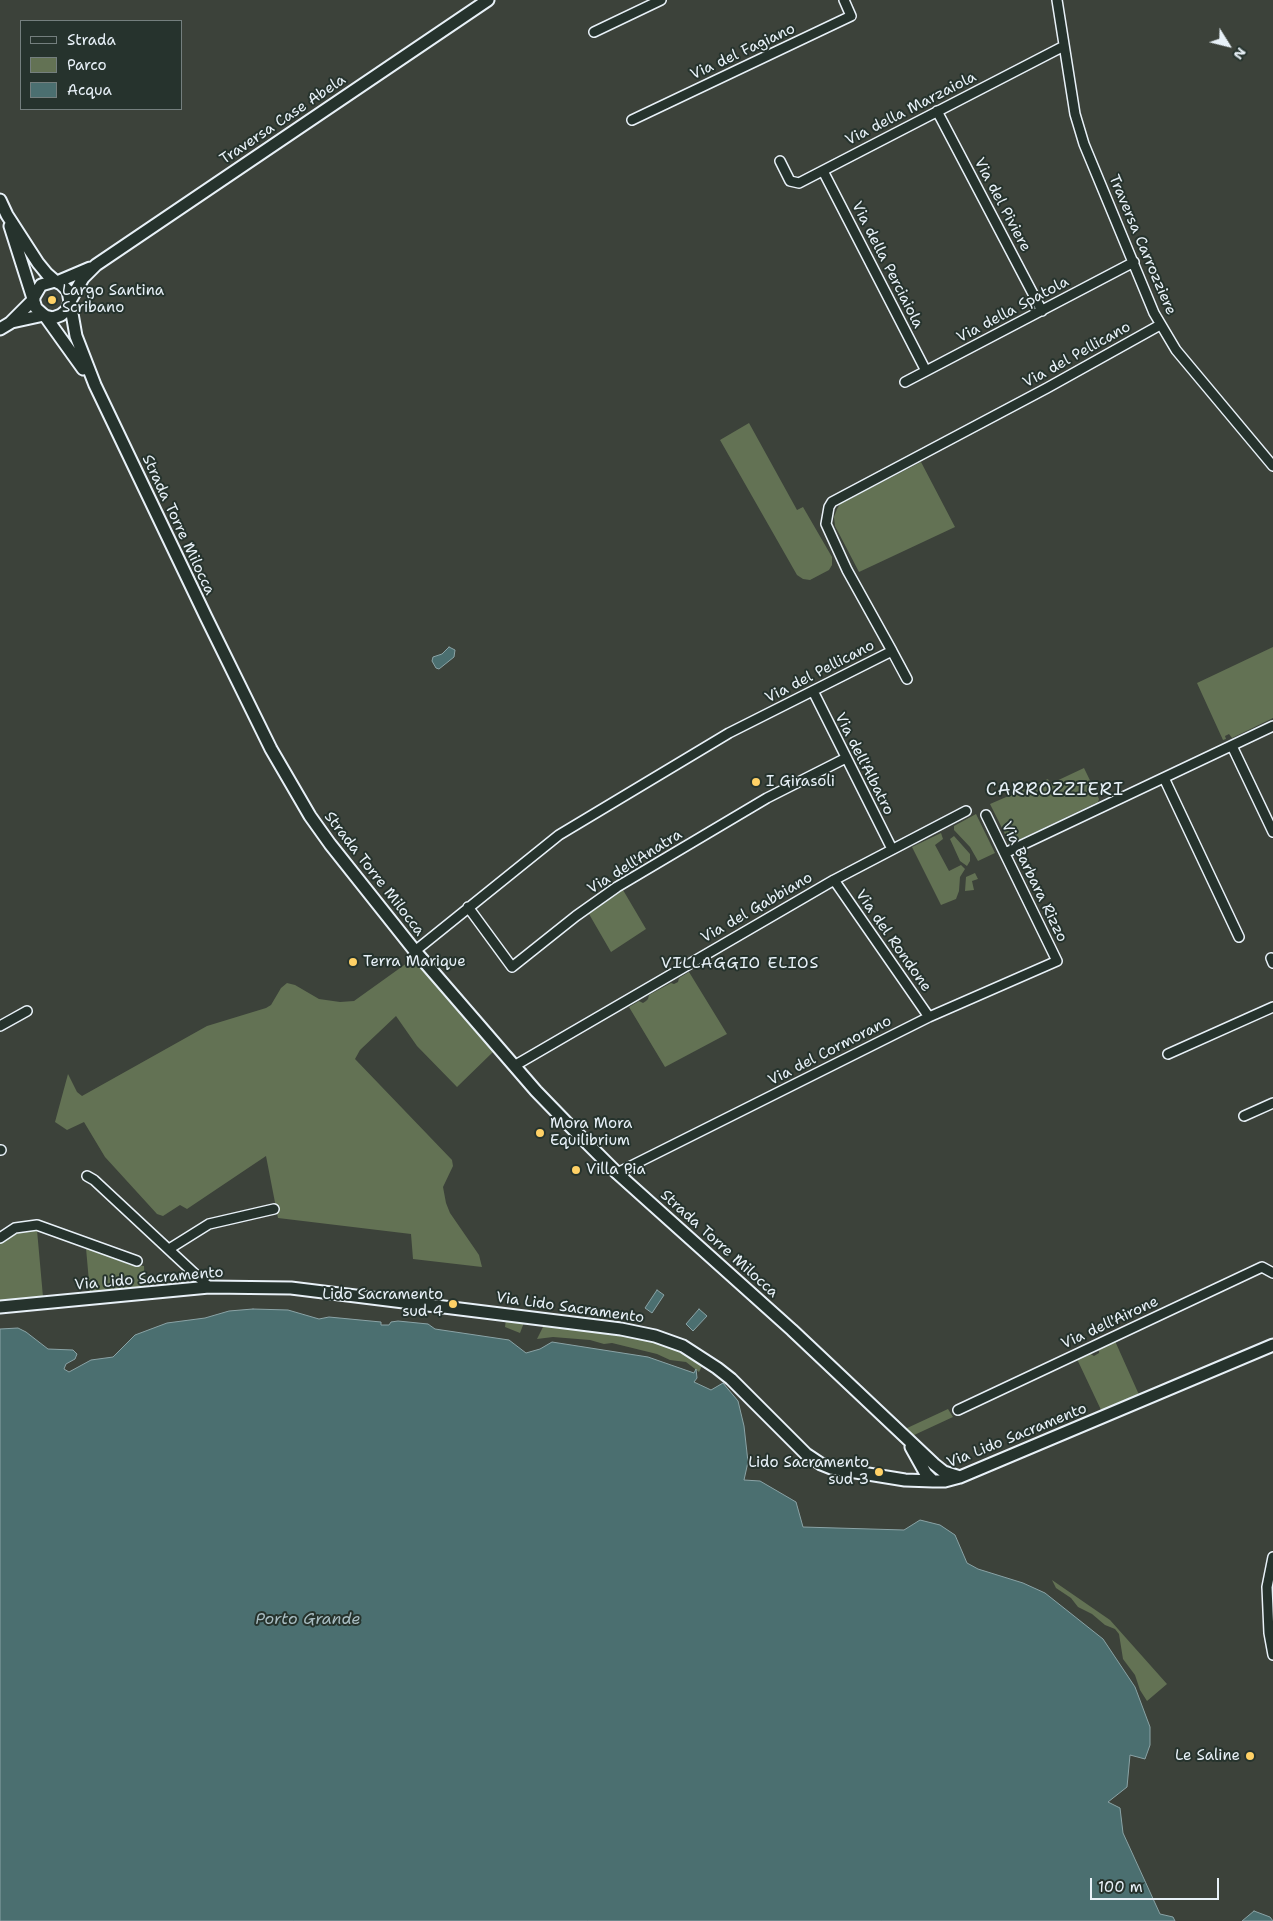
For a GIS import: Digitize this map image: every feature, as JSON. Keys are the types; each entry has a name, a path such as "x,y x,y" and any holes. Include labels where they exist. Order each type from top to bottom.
{"street":[{"name":"Traversa Case Abela","path":"96,265 488,0"},
{"path":"594,32 661,0"},
{"name":"Via del Fagiano","path":"632,120 851,16 844,0"},
{"name":"Traversa Carrozziere","path":"1057,0 1075,114 1084,144 1160,325 1176,350 1273,466"},
{"name":"Via della Marzaiola","path":"780,161 790,181 799,183 1064,46"},
{"name":"Via del Piviere","path":"937,111 1042,311"},
{"name":"Via della Perciaiola","path":"823,170 926,371"},
{"path":"0,200 7,215 36,308 95,384"},
{"path":"7,215 38,264 56,282 66,287 76,336 95,384"},
{"name":"Via della Spatola","path":"905,382 1134,262"},
{"path":"5,326 34,298 42,285 56,282 96,265"},
{"path":"5,326 44,316 53,318 61,315 67,310 83,278 96,265"},
{"name":"Via del Pellicano","path":"415,951 559,835 729,733 892,651 847,570 826,524 829,507 832,502 1047,388 1160,325"},
{"name":"Strada Torre Milocca","path":"95,384 271,749 310,816 415,951 536,1091 617,1173 785,1324 934,1464 944,1472 960,1478"},
{"path":"892,651 907,679"},
{"name":"Via dell'Albatro","path":"813,691 892,849"},
{"path":"1005,853 1273,726"},
{"path":"1232,746 1273,832"},
{"name":"Via dell'Anatra","path":"468,907 512,967 617,887 767,798 846,758"},
{"path":"1164,778 1239,937"},
{"name":"Via del Gabbiano","path":"514,1066 834,880 966,812"},
{"name":"Via Barbara Rizzo","path":"986,815 1057,961"},
{"name":"Via del Rondone","path":"834,880 929,1016"},
{"name":"Via del Cormorano","path":"617,1173 929,1016 1057,961"},
{"path":"1168,1054 1273,1007"},
{"path":"0,1026 27,1012"},
{"path":"1244,1116 1273,1103"},
{"path":"87,1176 94,1180 209,1286"},
{"path":"169,1249 209,1224 274,1209"},
{"path":"0,1238 15,1228 37,1225 137,1260"},
{"name":"Via dell'Airone","path":"958,1410 1262,1267 1273,1273"},
{"name":"Via Lido Sacramento","path":"0,1307 209,1286 291,1288 593,1325 655,1336 683,1346 717,1368 731,1379 813,1460 831,1468 905,1480 933,1481 960,1478 1273,1345"},
{"path":"905,1437 926,1474 933,1481 936,1476 934,1464"},
{"path":"905,1480 914,1470 914,1454"},
{"path":"1273,1558 1267,1587 1269,1633 1273,1656"}],"green space":[{"path":"749,423 797,510 803,507 832,557 832,565 829,570 810,580 803,579 797,575 720,440"},
{"path":"921,462 955,527 859,572 835,526 834,517 837,509 840,504"},
{"path":"1273,647 1273,718 1232,738 1229,734 1223,740 1197,683"},
{"path":"1084,768 1099,799 1098,802 1010,844 990,804 1048,779 1050,784"},
{"path":"976,814 995,853 978,861 970,847 954,830 954,826"},
{"path":"941,833 943,839 935,845 949,871 961,865 965,869 960,877 959,891 956,899 941,905 912,847"},
{"path":"954,836 970,854 970,861 967,866 960,861 950,839"},
{"path":"975,873 978,879 972,881 974,890 965,891 966,877"},
{"path":"623,890 646,929 611,952 589,914"},
{"path":"414,958 494,1051 457,1087 417,1046 396,1016 360,1050 355,1059 452,1160 453,1166 443,1187 446,1203 450,1213 479,1255 482,1267 413,1259 411,1234 278,1218 266,1156 187,1209 180,1205 163,1216 157,1214 105,1157 84,1122 67,1130 55,1122 68,1074 77,1092 82,1096 207,1026 266,1008 271,1005 281,988 287,983 295,985 319,999 340,1002 354,1001"},
{"path":"689,972 727,1034 665,1067 629,1007 639,1001 643,1003 648,999 649,995 671,983 678,982 679,978"},
{"path":"37,1230 43,1297 0,1302 0,1242 14,1232"},
{"path":"86,1248 131,1265 144,1266 145,1288 90,1293"},
{"path":"506,1319 525,1320 520,1333 505,1327"},
{"path":"545,1323 639,1337 675,1348 703,1364 699,1372 686,1362 670,1360 657,1354 612,1343 604,1344 590,1340 553,1337 537,1339"},
{"path":"1115,1341 1140,1397 1102,1412 1077,1359 1089,1353 1094,1356 1099,1353 1099,1349"},
{"path":"948,1409 953,1417 912,1436 905,1429"},
{"path":"1052,1580 1110,1620 1167,1684 1147,1701 1140,1690 1135,1675 1123,1659 1119,1634 1115,1629 1105,1625 1092,1614 1078,1607 1071,1598 1056,1588"}],"water":[{"path":"449,647 455,650 454,657 439,669 436,668 432,661 433,657 442,654"},
{"path":"657,1290 664,1295 652,1313 645,1308"},
{"name":"Porto Grande","path":"253,1309 288,1310 319,1319 329,1317 381,1322 381,1325 389,1325 391,1322 398,1321 428,1324 435,1329 509,1340 526,1353 540,1349 552,1342 648,1357 694,1373 696,1369 697,1378 694,1382 711,1390 723,1383 738,1401 744,1426 748,1462 744,1480 760,1481 796,1502 803,1527 904,1530 920,1520 940,1525 955,1535 967,1563 978,1569 1023,1583 1045,1593 1103,1639 1135,1687 1150,1727 1150,1745 1145,1759 1130,1755 1127,1787 1108,1802 1120,1808 1123,1833 1160,1914 1173,1917 1175,1921 0,1921 0,1329 18,1328 48,1349 73,1350 77,1354 75,1359 66,1364 64,1369 69,1372 91,1360 113,1357 135,1335 167,1323 205,1318 229,1311"},
{"path":"699,1309 707,1316 693,1331 686,1324"},
{"path":"1254,1911 1270,1917 1273,1921 1242,1921"}],"place":[{"name":"Largo Santina Scribano","path":"52,300"},
{"name":"I Girasoli","path":"756,782"},
{"name":"Terra Marique","path":"353,962"},
{"name":"Mora Mora Equilibrium","path":"540,1133"},
{"name":"Villa Pia","path":"576,1170"},
{"name":"Lido Sacramento sud 4","path":"453,1304"},
{"name":"Lido Sacramento sud 3","path":"879,1472"},
{"name":"Le Saline","path":"1250,1756"}],"district":[{"name":"CARROZZIERI","path":"1055,790"},
{"name":"VILLAGGIO ELIOS","path":"740,964"}]}
